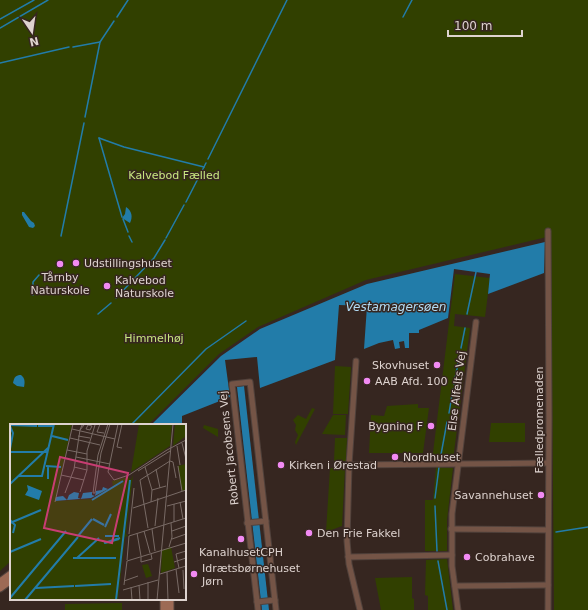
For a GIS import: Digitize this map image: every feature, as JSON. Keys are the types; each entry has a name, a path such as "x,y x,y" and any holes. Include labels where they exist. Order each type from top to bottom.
{"street":[{"name":"Fælledpromenaden","path":"548,231 548,610"},
{"name":"Else Alfelts Vej","path":"458,610 451,530 476,322"},
{"path":"356,361 349,465 347,525 348,557 360,610"},
{"name":"Robert Jacobsens Vej","path":"258,610 232,384 250,382 264,521 276,610"},
{"path":"349,465 548,463"},
{"path":"249,523 264,521"},
{"path":"451,530 548,530"},
{"path":"348,557 452,555"},
{"path":"0,582 10,575"},
{"path":"0,588 10,581"},
{"path":"455,586 548,585"},
{"path":"257,602 275,600"}],"green space":[{"name":"Kalvebod Fælled","path":"0,0 588,0 588,610 554,610 551,236 366,280 258,327 219,354 149,424 10,424 10,562 0,571"},
{"path":"455,274 490,278 485,317 455,314 454,326 470,328 453,460 432,461"},
{"path":"335,366 351,367 348,414 333,414"},
{"path":"418,404 418,408 429,408 423,453 369,453 371,415 384,416 387,406"},
{"path":"312,408 315,409 296,445 295,442 298,435 295,430 296,425 293,420 298,415 306,419"},
{"path":"333,415 346,415 345,435 322,434"},
{"path":"491,423 525,423 525,442 489,442"},
{"path":"204,425 218,429 218,437 203,428"},
{"path":"335,438 347,438 346,461 334,461"},
{"path":"436,467 453,468 447,520 447,551 425,551 425,500 433,500"},
{"path":"330,468 345,468 342,526 326,532"},
{"path":"447,559 453,610 428,610 428,596 425,595 426,560"},
{"path":"412,577 412,598 414,599 414,610 381,610 375,578"},
{"path":"122,603 122,610 65,610 65,604"}],"water":[{"path":"126,207 130,210 131,214 130,223 122,218 125,214"},
{"path":"22,212 24,212 34,223 35,226 33,228 29,227 22,215"},
{"name":"Vestamagersøen","path":"545,242 544,273 488,294 490,274 454,269 448,318 419,330 419,333 409,333 409,348 405,348 404,341 399,342 400,348 395,349 393,340 379,343 364,349 367,306 339,305 335,360 260,388 257,357 225,360 230,397 182,416 182,424 152,424 221,356 260,329 367,284"},
{"path":"18,375 21,375 25,383 24,387 17,386 13,383 14,379"},
{"path":"244,386 269,610 262,610 237,387"}],"waterway":[{"path":"0,19 34,0"},
{"path":"0,28 48,0"},
{"path":"117,17 128,0"},
{"path":"208,159 287,0"},
{"path":"403,17 412,0"},
{"path":"85,117 100,42 114,21"},
{"path":"73,47 100,42"},
{"path":"0,63 69,47"},
{"path":"61,236 84,123"},
{"path":"99,138 124,147 204,167"},
{"path":"99,138 122,217"},
{"path":"186,202 206,163"},
{"path":"166,238 184,205"},
{"path":"123,219 128,232"},
{"path":"129,236 132,242"},
{"path":"116,298 154,258 165,240"},
{"path":"467,314 476,272"},
{"path":"33,295 33,282 39,275"},
{"path":"98,314 111,303"},
{"path":"132,424 206,349 246,321"},
{"path":"461,348 465,328"},
{"path":"454,384 460,353"},
{"path":"449,413 453,389"},
{"path":"440,460 447,422"},
{"path":"435,498 439,467"},
{"path":"435,506 437,551"},
{"path":"556,532 588,527"},
{"path":"438,561 447,610"}],"place":[{"name":"Udstillingshuset","path":"76,263"},
{"name":"Tårnby Naturskole","path":"60,264"},
{"name":"Kalvebod Naturskole","path":"107,286"},
{"name":"Skovhuset","path":"437,365"},
{"name":"AAB Afd. 100","path":"367,381"},
{"name":"Bygning F","path":"431,426"},
{"name":"Nordhuset","path":"395,457"},
{"name":"Kirken i Ørestad","path":"281,465"},
{"name":"Savannehuset","path":"541,495"},
{"name":"Den Frie Fakkel","path":"309,533"},
{"name":"KanalhusetCPH","path":"241,539"},
{"name":"Cobrahave","path":"467,557"},
{"name":"Idrætsbørnehuset Jørn","path":"194,574"}],"park label":[{"name":"Himmelhøj","path":"154,338"}]}
